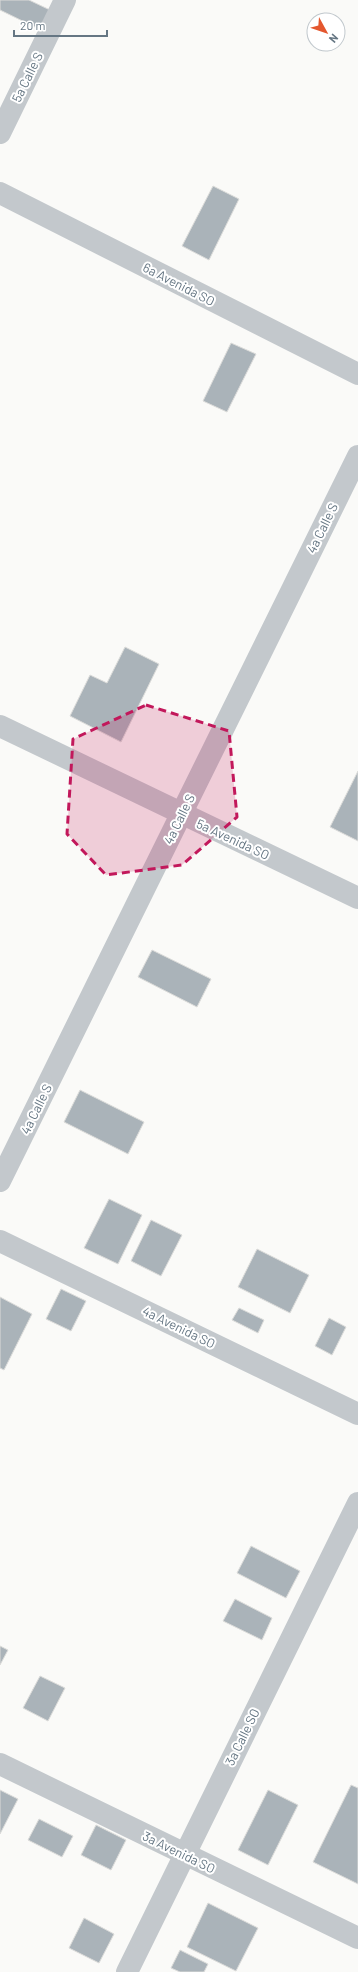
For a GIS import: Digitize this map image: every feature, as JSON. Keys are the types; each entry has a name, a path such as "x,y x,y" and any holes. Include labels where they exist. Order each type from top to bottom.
{"street":[{"name":"5a Calle S","path":"0,132 65,0"},
{"name":"6a Avenida SO","path":"0,193 358,374"},
{"name":"4a Calle S","path":"0,1182 358,456"},
{"name":"5a Avenida SO","path":"0,726 358,898"},
{"name":"4a Avenida SO","path":"0,1241 358,1414"},
{"name":"3a Calle SO","path":"127,1972 358,1503"},
{"name":"3a Avenida SO","path":"0,1764 184,1855 358,1938"}],"highlighted area":[{"path":"146,705 229,731 237,817 182,865 106,875 67,834 73,739"}],"building":[{"path":"0,0 29,0 50,10 41,30 0,10"},
{"path":"213,186 239,199 209,260 182,246"},
{"path":"231,343 256,354 227,412 203,401"},
{"path":"125,647 159,664 121,742 70,716 90,675 107,683"},
{"path":"358,771 358,841 330,827"},
{"path":"152,950 211,979 197,1007 138,977"},
{"path":"80,1090 144,1122 128,1154 64,1122"},
{"path":"109,1199 142,1215 118,1264 84,1248"},
{"path":"151,1220 182,1235 161,1276 131,1261"},
{"path":"257,1249 309,1275 290,1313 238,1287"},
{"path":"61,1289 86,1301 71,1331 46,1319"},
{"path":"0,1297 32,1314 4,1370 0,1368"},
{"path":"239,1308 264,1320 258,1333 232,1320"},
{"path":"329,1318 346,1327 332,1355 315,1346"},
{"path":"251,1546 300,1571 286,1598 237,1573"},
{"path":"235,1599 272,1618 262,1640 223,1621"},
{"path":"0,1646 8,1650 0,1665"},
{"path":"40,1676 65,1688 48,1721 23,1708"},
{"path":"351,1785 358,1788 358,1884 313,1862"},
{"path":"0,1790 18,1799 0,1834"},
{"path":"268,1790 298,1805 268,1865 238,1850"},
{"path":"39,1819 73,1836 62,1857 28,1840"},
{"path":"96,1825 126,1840 111,1870 81,1855"},
{"path":"208,1903 258,1928 236,1971 187,1947"},
{"path":"84,1918 114,1934 99,1963 69,1948"},
{"path":"180,1950 208,1964 204,1972 180,1972 171,1968"}]}
